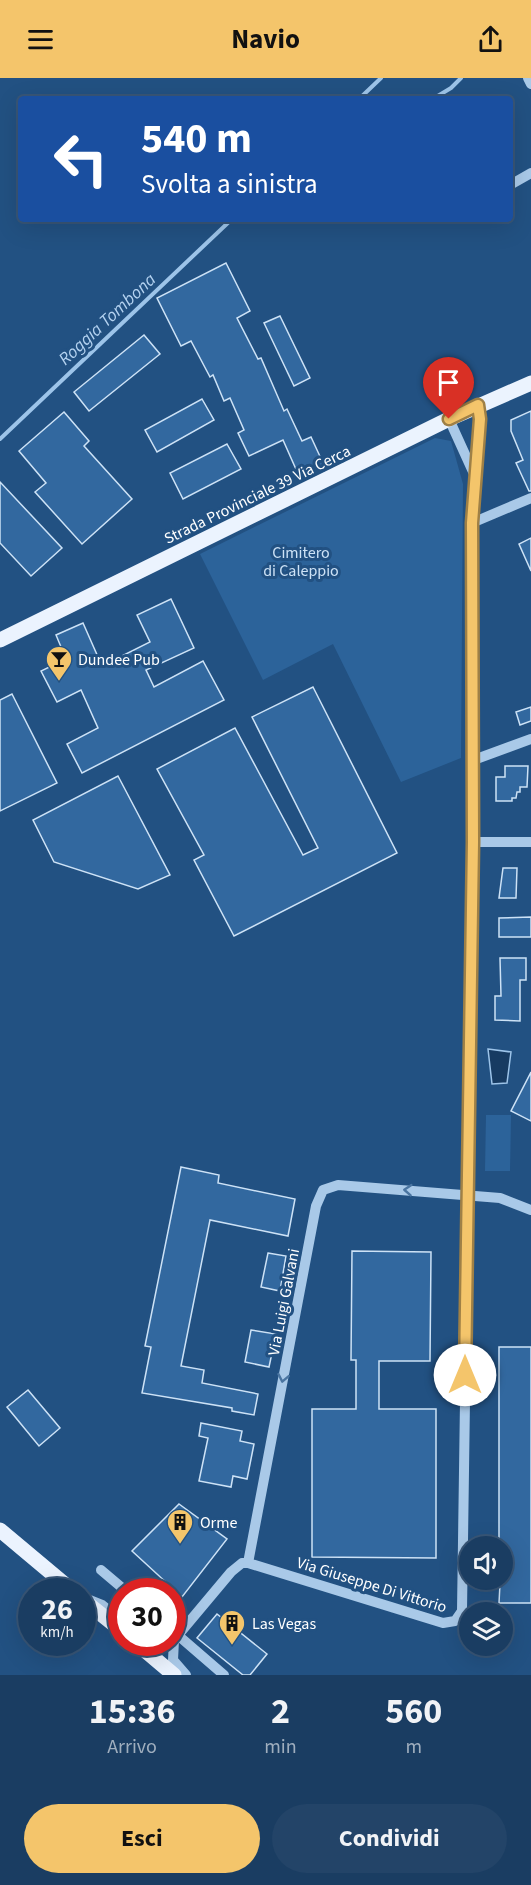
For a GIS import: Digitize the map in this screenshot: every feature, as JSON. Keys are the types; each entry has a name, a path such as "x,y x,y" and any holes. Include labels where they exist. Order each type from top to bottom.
{"main road":[{"name":"Strada Provinciale 39 Via Cerca","path":"0,640 449,419 531,382"},
{"path":"0,1530 57,1578"},
{"path":"96,1610 108,1619"},
{"path":"152,1656 174,1675"}],"street":[{"path":"528,78 531,84"},
{"path":"513,183 531,173"},
{"name":"Via Giuseppe Di Vittorio","path":"248,1563 443,1623 450,1623 459,1617 464,1602 467,1194 473,842 472,523 480,419 478,405"},
{"name":"Via Giuseppe Di Vittorio","path":"449,419 474,474"},
{"path":"472,523 531,498"},
{"path":"471,761 531,739"},
{"path":"473,842 531,842"},
{"name":"Via Luigi Galvani","path":"248,1563 319,1197 329,1186 338,1185 500,1198 531,1210"},
{"path":"186,1623 231,1572 242,1563 248,1563"},
{"path":"101,1570 110,1578"},
{"path":"186,1647 224,1675"},
{"path":"173,1656 173,1660 186,1675"}],"green space":[{"name":"Cimitero di Caleppio","path":"435,438 451,441 463,484 461,758 401,782 333,644 263,680 200,554"},
{"path":"486,1115 511,1115 510,1171 485,1171"}],"shaded area":[{"path":"488,1049 511,1052 507,1083 492,1084"}],"building":[{"path":"226,263 250,311 237,318 258,359 261,358 284,411 287,409 302,441 311,437 324,465 299,476 283,440 249,456 238,433 244,430 230,398 224,401 213,375 210,377 191,341 181,346 157,298"},
{"path":"280,316 310,378 294,386 264,323"},
{"path":"144,335 160,354 89,411 74,392"},
{"path":"202,399 214,420 157,452 145,430"},
{"path":"531,411 531,491 529,491 516,463 523,460 511,431 511,420"},
{"path":"64,412 89,441 84,446 132,499 82,544 35,492 46,483 19,451"},
{"path":"227,444 241,469 183,499 170,473"},
{"path":"0,482 62,548 31,576 0,543"},
{"path":"531,538 531,571 519,544"},
{"path":"171,599 194,648 146,670 154,687 203,661 224,700 82,773 67,744 98,728 81,690 57,702 41,671 66,659 56,635 83,623 102,666 150,642 137,615"},
{"path":"313,687 397,853 234,936 194,860 204,855 157,769 235,728 303,855 318,848 252,717"},
{"path":"12,694 57,783 0,811 0,700"},
{"path":"531,707 531,721 520,725 516,712"},
{"path":"505,766 528,766 527,787 520,787 520,792 517,792 516,798 512,798 512,801 496,801 496,777 505,777"},
{"path":"118,776 170,875 138,889 54,862 33,820"},
{"path":"503,868 517,868 516,898 499,898"},
{"path":"531,917 531,937 499,937 499,918"},
{"path":"500,958 526,958 526,980 520,980 520,1021 495,1020 495,996 501,996"},
{"path":"531,1072 531,1121 511,1111"},
{"path":"181,1167 219,1175 218,1183 295,1199 288,1236 210,1220 181,1366 204,1370 202,1383 258,1394 254,1415 232,1411 232,1408 142,1393 151,1347 145,1346"},
{"path":"352,1251 431,1252 430,1361 379,1361 379,1409 436,1409 436,1558 312,1557 312,1409 356,1409 356,1360 351,1360"},
{"path":"268,1253 286,1256 280,1291 261,1287"},
{"path":"251,1330 276,1334 269,1367 245,1362"},
{"path":"499,1347 531,1347 531,1603 499,1602 500,1590 513,1590 513,1536 499,1536"},
{"path":"28,1390 60,1428 39,1446 7,1407"},
{"path":"201,1423 242,1431 240,1441 254,1444 247,1479 233,1476 231,1487 199,1481 208,1438 199,1436"},
{"name":"Orme","path":"179,1504 227,1539 186,1592 186,1578 161,1578 132,1551"},
{"name":"Las Vegas","path":"217,1614 267,1654 250,1675 243,1675 197,1638"}],"waterway":[{"name":"Roggia Tombona","path":"362,96 381,78"},
{"path":"438,96 451,88 461,78"},
{"name":"Roggia Tombona","path":"0,439 229,222"}],"place":[{"name":"Dundee Pub","path":"59,682"},
{"name":"Orme","path":"180,1545"},
{"name":"Las Vegas","path":"232,1646"}],"route":[{"path":"449,419 478,405 480,419 472,523 473,842 465,1375"}]}
